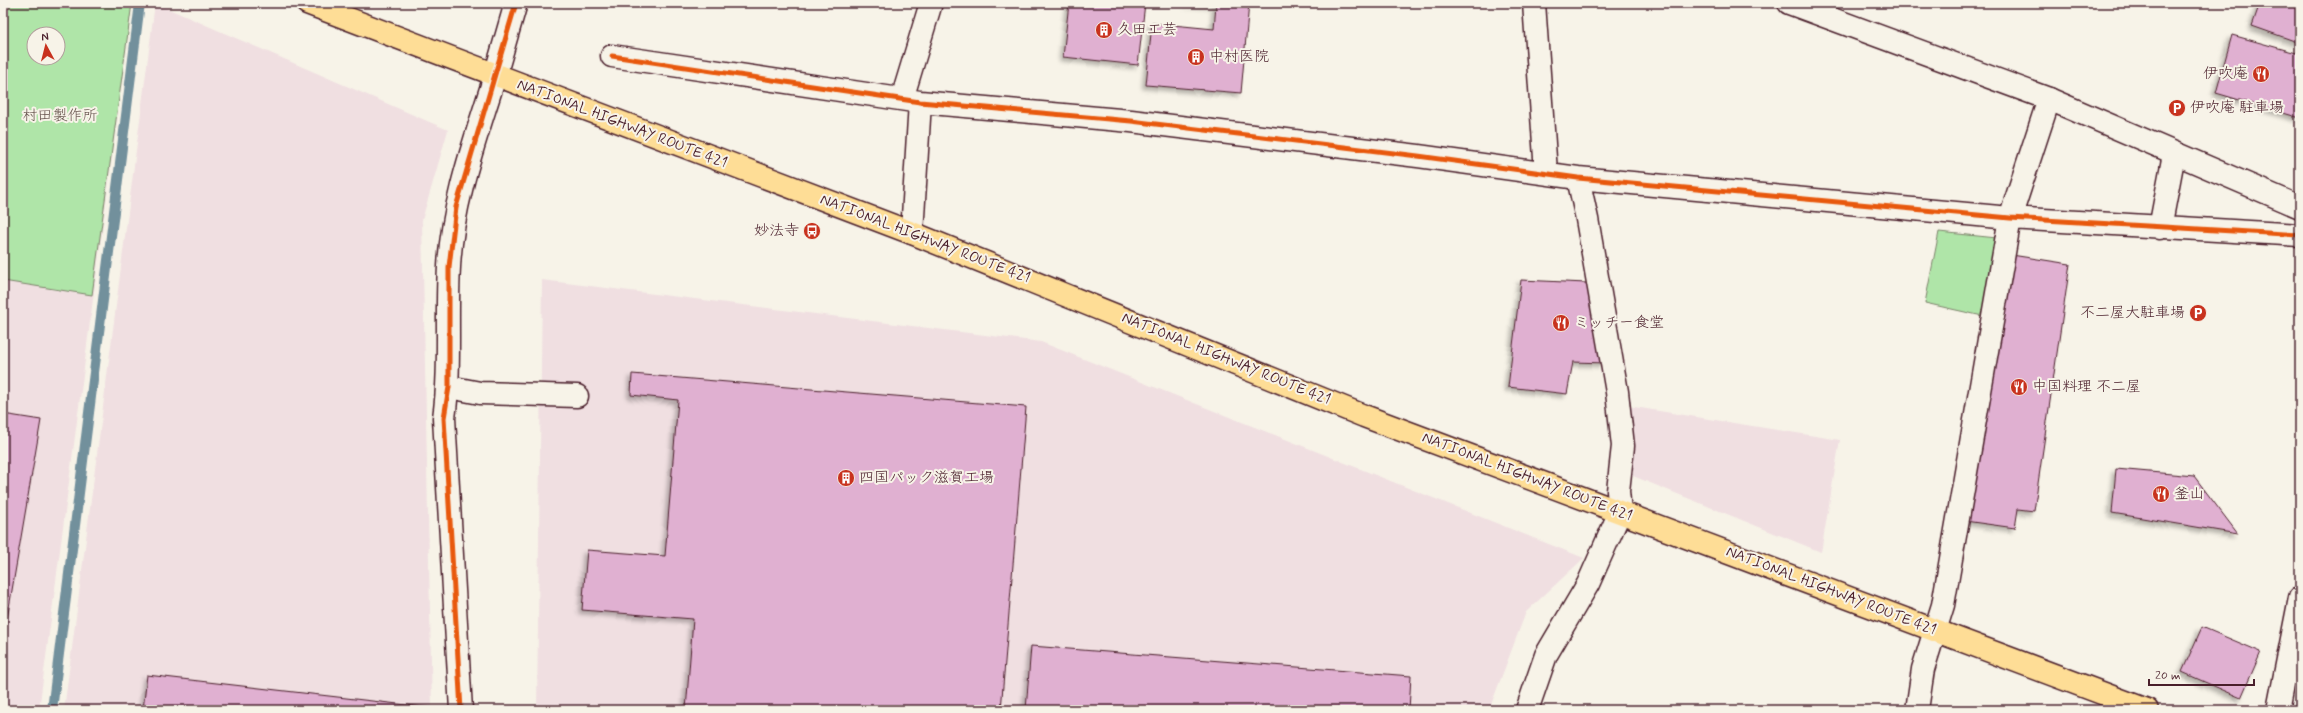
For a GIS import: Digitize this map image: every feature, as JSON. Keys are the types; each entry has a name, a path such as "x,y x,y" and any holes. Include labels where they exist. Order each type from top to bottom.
{"highway":[{"name":"NATIONAL HIGHWAY ROUTE 421","path":"307,3 495,76 912,233 1364,416 2147,710"}],"street":[{"path":"461,710 444,418 448,387 449,267 456,207 516,3"},
{"path":"912,233 911,100 931,3"},
{"path":"1534,3 1546,172"},
{"path":"1789,3 2049,100 2300,207"},
{"path":"612,56 911,100 1131,121 1546,172 1578,178 2010,218 2160,228 2300,235"},
{"path":"1917,710 1923,668 1943,605 2010,218 2049,100"},
{"path":"2160,228 2174,154"},
{"path":"1527,710 1546,655 1588,584 1620,512 1618,491 1623,446 1617,392 1587,219 1578,178"},
{"path":"448,387 480,393 577,396"},
{"path":"2278,710 2300,598"}],"shaded area":[{"path":"3,3 132,3 39,710 3,710"},
{"path":"155,3 448,130 422,220 432,710 64,710"},
{"path":"542,280 1041,342 1584,558 1526,612 1489,710 537,710"},
{"path":"1628,406 1840,440 1821,552 1633,476"}],"green space":[{"name":"村田製作所","path":"3,3 132,3 92,295 3,281"},
{"path":"1939,232 1997,238 1987,317 1925,303"}],"building":[{"name":"久田工芸","path":"1069,3 1145,3 1138,65 1063,57"},
{"name":"中村医院","path":"1187,3 1249,3 1241,93 1146,85 1152,23 1214,29 1216,5"},
{"path":"2260,3 2300,3 2300,43 2252,26"},
{"name":"伊吹庵","path":"2232,35 2300,54 2300,118 2216,93"},
{"name":"中国料理 不二屋","path":"2005,254 2070,264 2034,511 2018,509 2015,528 1965,521"},
{"name":"ミッチー食堂","path":"1521,280 1608,284 1605,363 1573,362 1567,394 1508,387"},
{"name":"四国パック滋賀工場","path":"632,374 1026,407 1001,710 686,710 693,619 582,610 587,550 665,556 678,400 631,395"},
{"path":"3,414 41,420 3,643"},
{"name":"釜山","path":"2116,469 2194,476 2238,534 2112,513"},
{"path":"2202,627 2261,652 2241,698 2182,672"},
{"path":"1031,646 1411,676 1409,710 1026,710"},
{"path":"147,675 450,710 143,710"}],"waterway":[{"path":"52,710 140,3"}],"cycle path":[{"path":"461,710 444,418 449,387 449,267 456,207 516,3"},
{"path":"612,56 920,102 1131,121 1418,156 1578,178 2010,218 2300,235"}],"place":[{"name":"久田工芸","path":"1104,30"},
{"name":"中村医院","path":"1196,57"},
{"name":"伊吹庵","path":"2261,74"},
{"name":"伊吹庵 駐車場","path":"2177,108"},
{"name":"妙法寺","path":"812,231"},
{"name":"不二屋大駐車場","path":"2198,313"},
{"name":"ミッチー食堂","path":"1561,323"},
{"name":"中国料理 不二屋","path":"2019,387"},
{"name":"四国パック滋賀工場","path":"846,478"},
{"name":"釜山","path":"2161,494"}]}
